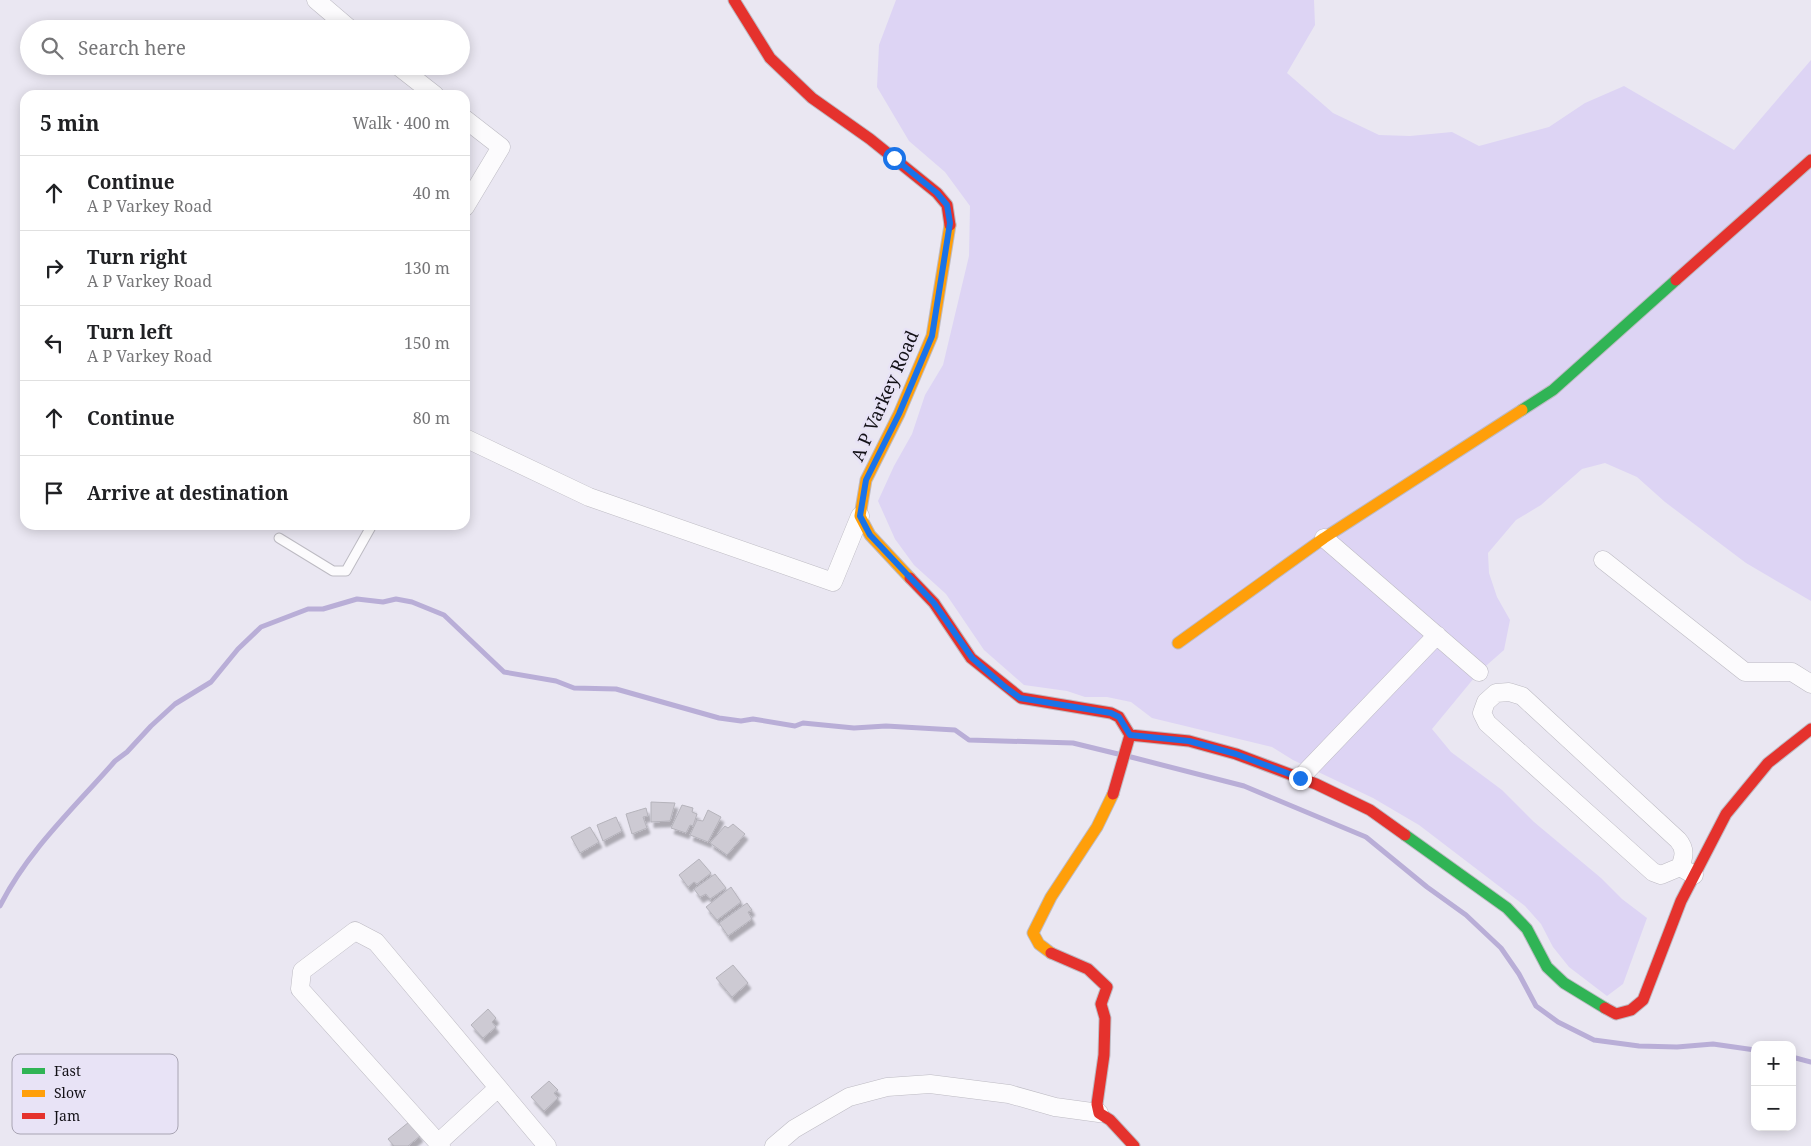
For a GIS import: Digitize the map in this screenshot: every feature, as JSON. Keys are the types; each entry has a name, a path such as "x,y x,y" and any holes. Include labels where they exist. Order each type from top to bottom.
{"street":[{"path":"316,0 339,20"},
{"name":"A P Varkey Road","path":"734,0 770,58 812,98 917,176 947,205 950,223 932,336 899,414 866,480 860,516"},
{"path":"409,75 428,90"},
{"path":"470,123 500,147 470,198"},
{"path":"1178,643 1324,538 1553,390 1811,160"},
{"path":"470,440 590,497 833,582 860,516"},
{"path":"860,516 870,535 934,603 972,658 1020,698 1069,708 1099,710 1119,717 1128,729 1189,741 1236,754 1300,778 1370,810 1507,908 1527,930 1547,967 1564,983 1616,1014 1631,1010 1642,1000 1681,901 1687,871 1747,786 1768,763 1811,729"},
{"path":"1324,538 1479,672"},
{"path":"1603,560 1745,672 1792,672 1811,684"},
{"path":"1300,778 1437,635"},
{"path":"1496,692 1508,692 1522,696 1684,846 1687,871 1661,875 1653,872 1487,723 1482,713 1486,702 1496,692"},
{"path":"1098,1113 1097,1104 1104,1054 1105,1018 1101,1004 1107,988 1086,967 1070,959 1044,952 1033,933 1051,897 1097,827 1112,798 1128,729"},
{"path":"498,1088 440,1144 300,989 302,971 355,931 376,942 547,1146"},
{"path":"774,1146 794,1129 849,1097 887,1087 930,1084 1009,1094 1056,1107 1098,1113 1113,1121 1119,1131 1134,1146"}],"lane":[{"path":"278,538 333,571 346,570 369,530"}],"shaded area":[{"path":"896,0 1314,0 1315,25 1287,73 1333,113 1379,135 1410,136 1452,132 1479,146 1549,127 1585,103 1624,86 1734,150 1811,60 1811,601 1746,563 1665,502 1637,477 1605,463 1582,469 1541,505 1516,520 1488,553 1489,573 1497,597 1510,620 1504,650 1479,672 1432,729 1451,752 1502,790 1534,822 1601,878 1622,899 1647,918 1623,984 1607,996 1569,967 1553,947 1541,924 1525,906 1419,825 1373,798 1293,760 1272,747 1152,718 1131,702 1107,697 1085,697 1067,691 1024,685 984,650 946,594 914,565 895,539 878,501 894,466 912,434 925,395 943,365 969,256 970,206 945,172 909,141 877,87 879,45"}],"building":[{"path":"651,802 675,803 670,821 651,822"},
{"path":"682,805 693,808 692,812 697,814 693,826 690,825 686,833 671,828"},
{"path":"646,808 648,816 643,817 647,828 632,834 626,814"},
{"path":"708,810 721,817 708,842 690,835 697,820 703,821"},
{"path":"616,817 622,831 603,841 597,825"},
{"path":"733,824 745,834 727,855 710,843 725,826 728,828"},
{"path":"590,827 599,842 580,853 571,837"},
{"path":"699,859 711,873 697,884 694,882 688,887 679,875"},
{"path":"715,874 726,888 710,899 706,894 700,897 694,889"},
{"path":"731,887 741,902 717,920 706,907"},
{"path":"747,903 752,910 748,912 752,919 728,936 719,923"},
{"path":"733,965 748,983 732,997 716,978"},
{"path":"488,1009 496,1018 492,1022 496,1027 483,1038 471,1025"},
{"path":"549,1081 558,1090 554,1093 558,1098 544,1111 531,1097"},
{"path":"409,1122 420,1136 408,1146 394,1146 388,1139"}],"waterway":[{"path":"0,906 24,866 38,848 115,761 127,752 175,704 211,682 238,649 261,627 308,609 323,609 357,599 383,602 396,599 412,602 444,615 504,672 556,681 574,688 616,689 719,718 741,721 753,719 795,726 803,723 854,728 886,726 955,730 969,740 1073,743 1118,754"},
{"path":"1131,757 1244,786 1366,837 1427,887 1466,915 1501,948 1519,974 1536,1006 1558,1022 1594,1040 1639,1046 1677,1047 1713,1044 1751,1049"},
{"path":"1796,1058 1811,1062"}],"traffic: fast":[{"path":"1522,410 1553,390 1676,280"},
{"path":"1405,835 1507,908 1527,929 1547,967 1564,983 1605,1008"}],"traffic: slow":[{"path":"910,578 870,535 860,516 866,480 899,414 932,336 950,225"},
{"path":"1178,643 1324,538 1522,410"},
{"path":"1051,953 1039,944 1033,933 1051,897 1097,827 1113,794"}],"traffic: jam":[{"path":"734,0 770,58 812,98 870,139 937,193 947,205 950,225"},
{"path":"1676,280 1811,160"},
{"path":"910,578 934,603 971,658 1021,698 1111,713 1119,717 1130,735 1113,794"},
{"path":"1605,1008 1616,1014 1631,1010 1643,1000 1681,901 1726,814 1768,763 1811,729"},
{"path":"1130,735 1189,741 1236,754 1316,784 1370,810 1405,835"},
{"path":"1051,953 1088,969 1107,987 1101,1004 1105,1018 1104,1055 1097,1104 1099,1113 1110,1120 1134,1146"}],"route":[{"path":"894,158 937,193 947,205 950,223 938,310 932,336 899,414 866,480 860,516 870,535 934,603 972,658 1020,698 1069,708 1099,710 1111,713 1119,717 1130,735 1189,741 1236,754 1300,778"}]}
